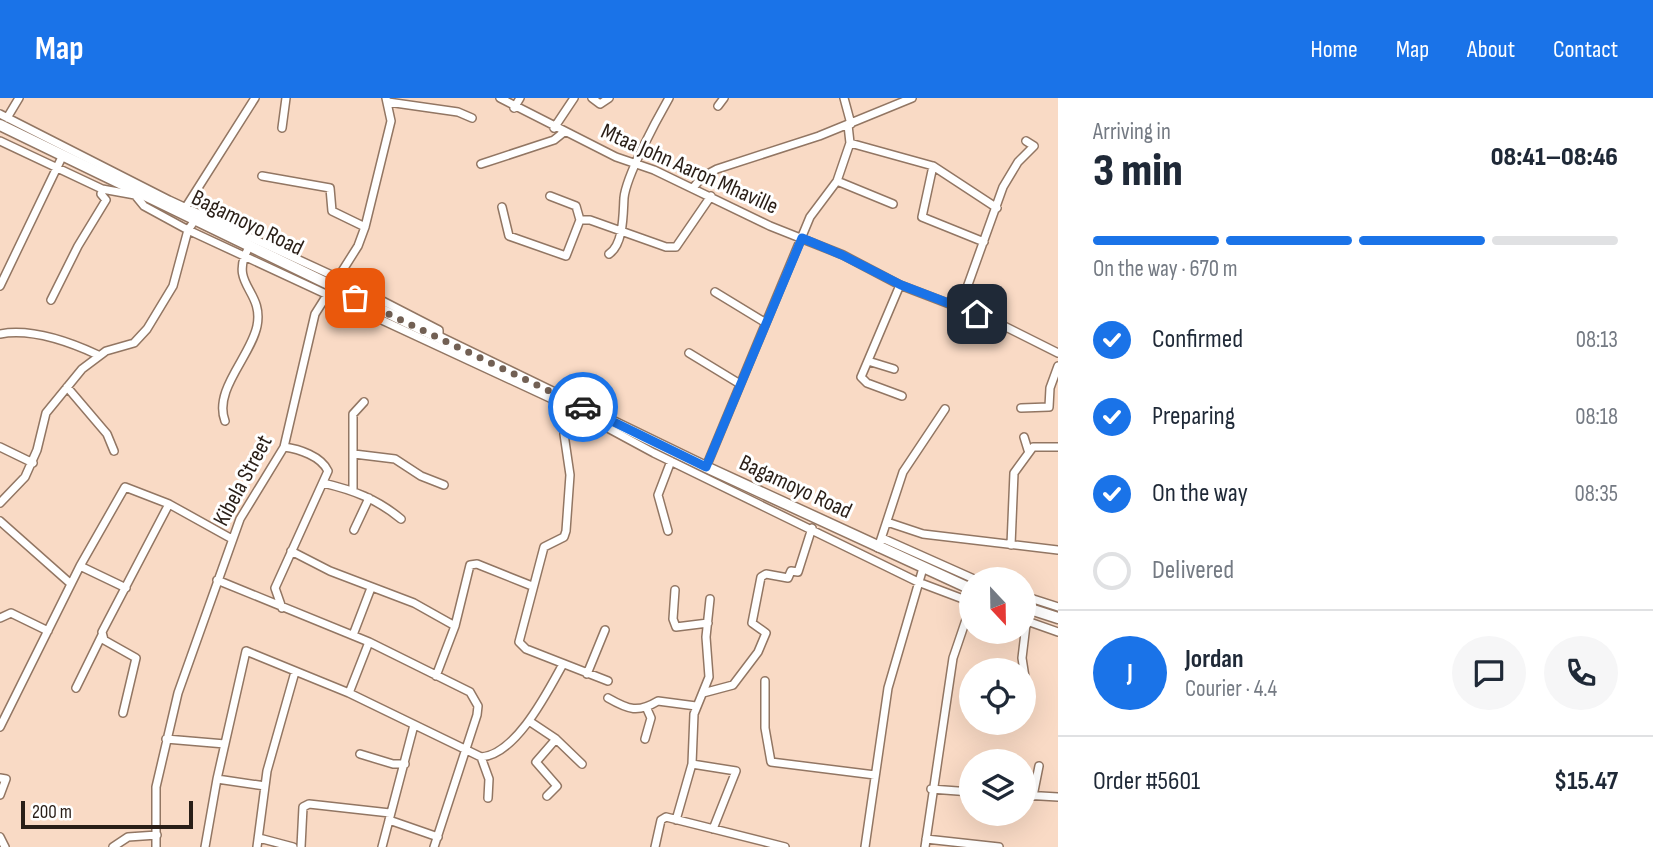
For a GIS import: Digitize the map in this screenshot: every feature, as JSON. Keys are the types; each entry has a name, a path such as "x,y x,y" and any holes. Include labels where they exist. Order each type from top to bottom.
{"highway":[{"name":"Bagamoyo Road","path":"2,119 62,157 135,193 183,211 192,225 332,286 706,467 880,543 923,568 959,584"},
{"path":"1036,611 1058,618"}],"street":[{"path":"19,98 2,119 671,461 813,528 918,582 959,599"},
{"path":"183,211 255,98"},
{"path":"282,128 286,98"},
{"name":"Mtaa John Aaron Mhaville","path":"500,98 554,128 1058,353"},
{"path":"514,108 520,98"},
{"path":"554,128 574,98"},
{"path":"592,98 600,104 609,98"},
{"path":"609,254 616,245 626,207 624,197 636,163 669,98"},
{"path":"706,467 810,218 837,181 849,143 850,124 844,98"},
{"path":"693,188 702,177 717,169 850,124 912,98"},
{"path":"387,100 465,113 472,118"},
{"name":"Kibela Street","path":"156,847 156,787 166,739 232,540 248,501 284,447 303,376 310,329 332,286 358,246 365,227 391,121 387,100"},
{"path":"481,164 554,140 564,132"},
{"path":"0,141 102,189 135,193 144,206 192,225 173,286 147,329 134,343 99,355 67,387 46,413 33,463 25,477 0,503"},
{"path":"960,307 1014,167 1034,146 1026,141"},
{"path":"849,143 933,166 997,208"},
{"path":"0,286 62,157"},
{"path":"933,166 922,217 984,242"},
{"path":"262,176 330,188 332,211 365,227"},
{"path":"837,181 893,204"},
{"path":"51,300 78,246 105,202 102,189"},
{"path":"502,207 509,236 566,256 580,220 576,206 550,196"},
{"path":"580,220 620,229 666,247 676,247 711,196"},
{"path":"225,421 222,405 257,326 256,300 241,275 247,250"},
{"path":"901,285 863,380 902,396"},
{"path":"715,292 766,323"},
{"path":"0,334 12,332 39,336 99,355"},
{"path":"689,353 740,384"},
{"path":"868,362 894,369"},
{"path":"1021,408 1049,407 1050,388 1058,366"},
{"path":"67,387 107,434 114,451"},
{"path":"353,490 353,414 364,402"},
{"path":"567,406 564,434 570,475 566,531 564,537 544,547 519,642 526,649 608,681"},
{"path":"945,409 903,472 880,543 959,573"},
{"path":"1024,437 1028,450"},
{"path":"1011,545 1014,473 1028,450 1042,445 1058,447"},
{"path":"0,447 33,463"},
{"path":"282,608 275,588 327,474 325,465 298,449 284,447"},
{"path":"354,454 395,458 421,476 444,485"},
{"path":"668,531 658,495 671,461"},
{"path":"323,483 353,490 401,519"},
{"path":"0,726 80,566 125,487 169,504 232,540"},
{"path":"354,530 369,498"},
{"path":"76,688 169,504"},
{"path":"0,521 71,584"},
{"path":"887,522 923,534 1058,550"},
{"path":"703,693 733,685 758,652 766,634 752,623 761,577 766,574 788,578 791,571 798,572 813,528"},
{"path":"291,551 307,561 414,603 455,626"},
{"path":"436,676 455,626 471,564 532,586"},
{"path":"80,566 126,588"},
{"path":"865,847 888,688 923,568"},
{"path":"217,580 369,642 470,692 478,706 466,751 433,847"},
{"path":"259,595 275,588"},
{"path":"353,635 371,588"},
{"path":"675,590 673,619 676,626 708,623"},
{"path":"676,820 692,764 696,706 709,677 710,599"},
{"path":"1036,600 1058,607"},
{"path":"0,618 11,613 48,631"},
{"path":"1036,624 1058,632"},
{"path":"587,674 605,629"},
{"path":"102,635 107,641 135,654 123,713"},
{"path":"959,640 953,658 944,732 931,789 925,843 999,847"},
{"path":"349,693 369,642"},
{"path":"205,847 217,779 246,651 349,693 481,757 489,779 488,798"},
{"path":"481,757 507,743 529,721 563,664"},
{"path":"257,847 272,749 295,672"},
{"path":"765,681 765,728 771,762 874,775"},
{"path":"608,698 627,707 647,709 658,701 696,706"},
{"path":"645,739 651,718 647,709"},
{"path":"529,721 556,739 582,764"},
{"path":"382,847 414,724"},
{"path":"166,739 225,744"},
{"path":"547,796 557,786 536,760 556,739"},
{"path":"360,754 393,764 405,764"},
{"path":"692,764 737,771 713,829"},
{"path":"1036,781 1039,766"},
{"path":"0,778 6,779 0,795"},
{"path":"217,779 265,786"},
{"path":"931,789 959,791"},
{"path":"1036,796 1058,797"},
{"path":"301,847 303,807 309,804 389,817 438,837"},
{"path":"654,847 662,818 785,847"},
{"path":"113,847 128,837 156,835"},
{"path":"0,837 5,847"},
{"path":"259,838 293,847"}],"way so far":[{"path":"355,298 583,407"}],"route":[{"path":"583,407 706,467 802,238 901,285 977,314"}]}
